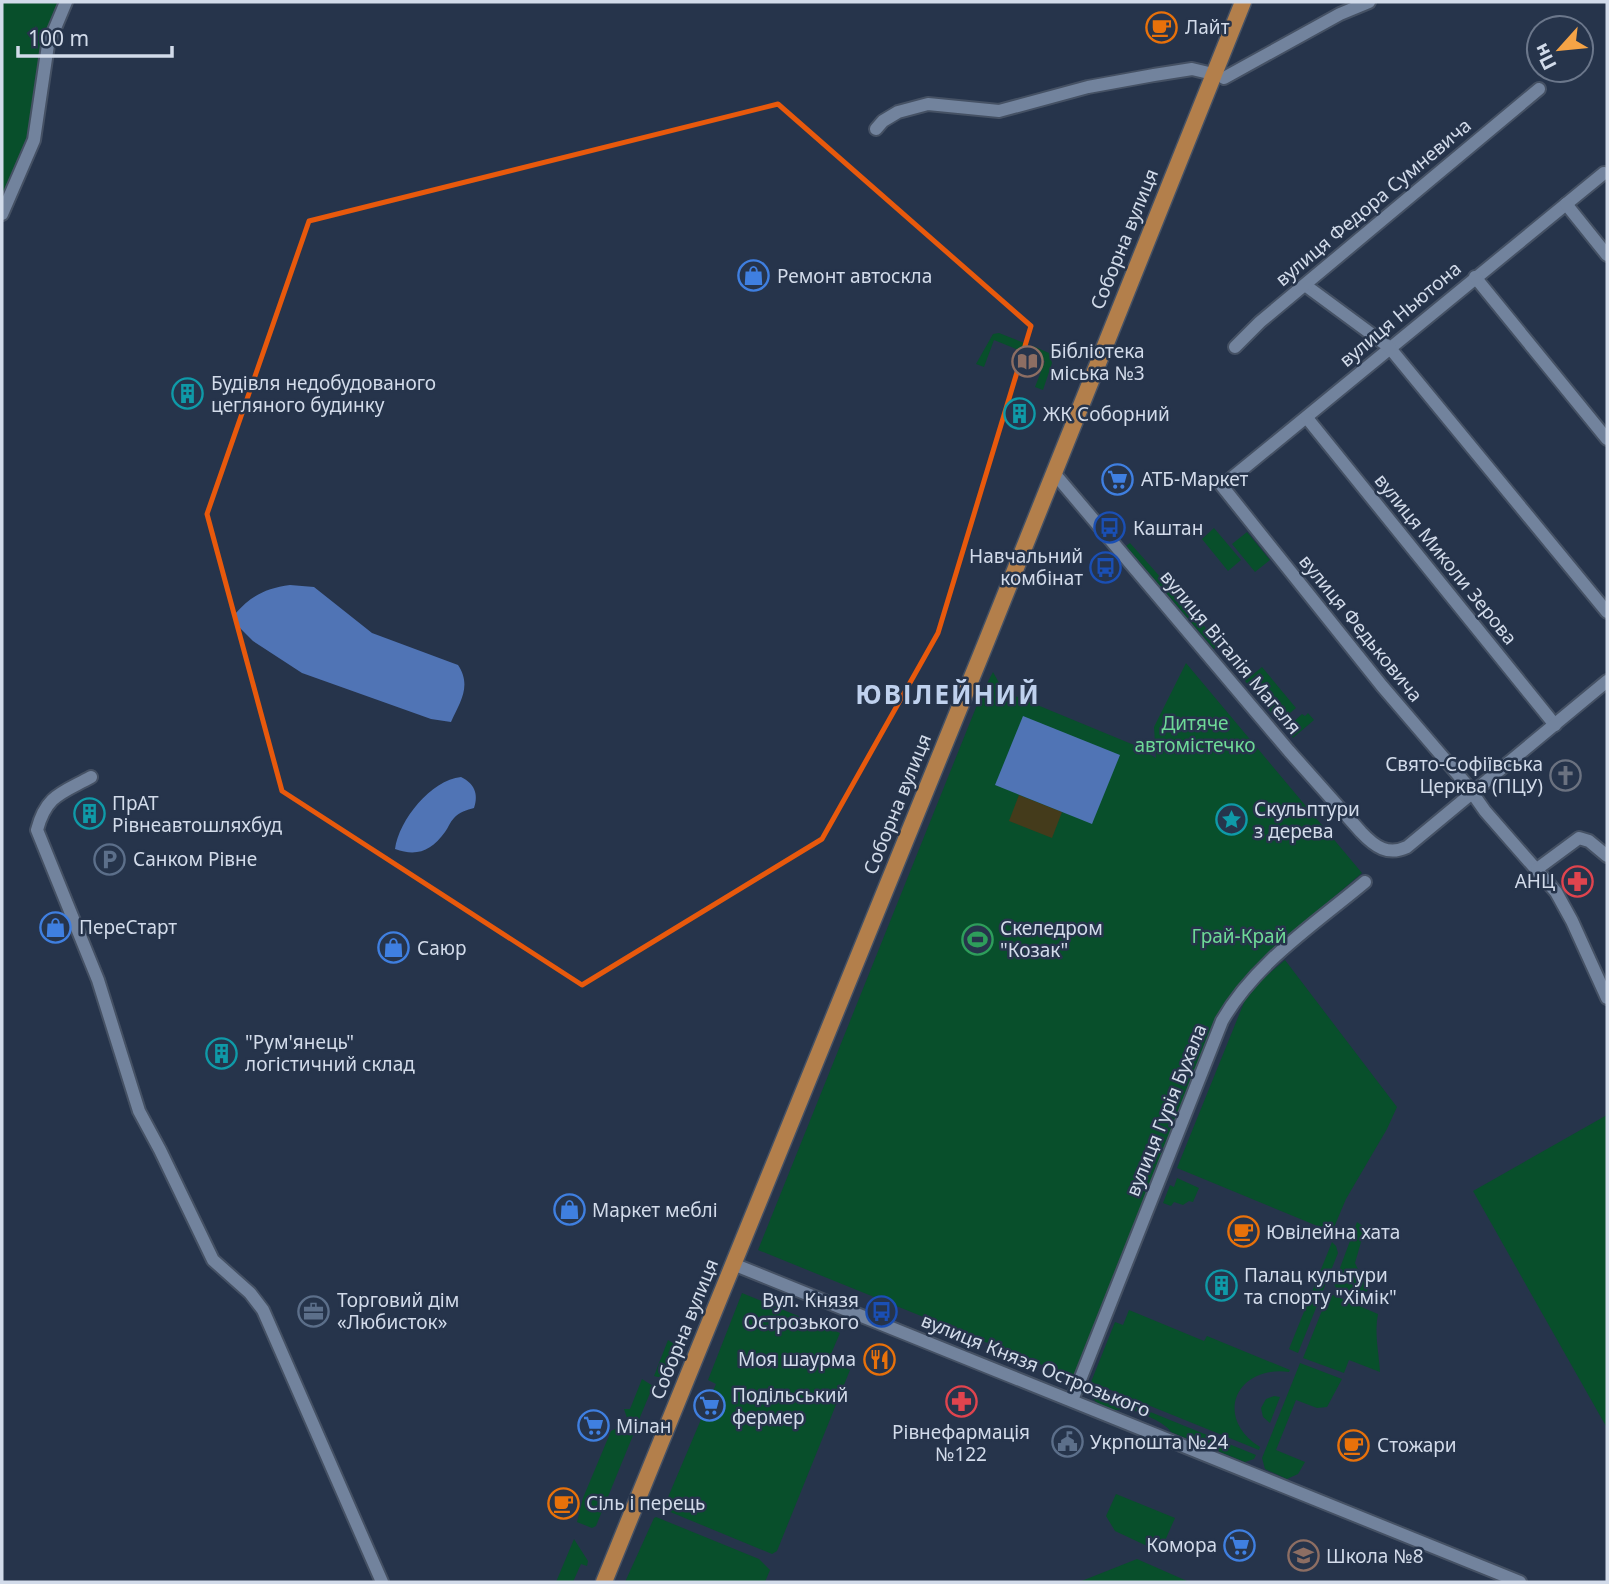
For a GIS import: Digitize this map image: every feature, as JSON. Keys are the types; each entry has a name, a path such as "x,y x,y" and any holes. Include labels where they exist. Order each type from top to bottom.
{"main road":[{"name":"Соборна вулиця","path":"604,1582 1054,473 1219,76 1242,2"}],"street":[{"path":"2,214 34,140 48,45 66,2"},
{"path":"876,129 898,112 928,104 999,111 1088,87 1141,77 1192,69 1219,76 1369,2"},
{"name":"вулиця Федора Сумневича","path":"1235,347 1260,322 1539,89"},
{"name":"вулиця Ньютона","path":"1222,486 1604,173"},
{"path":"1566,204 1607,256"},
{"path":"1475,277 1607,439"},
{"path":"1305,285 1389,347 1607,612"},
{"name":"вулиця Миколи Зерова","path":"1307,418 1555,725"},
{"name":"вулиця Віталія Магеля","path":"1054,473 1289,751 1372,843 1384,850 1397,852 1407,847 1472,793"},
{"name":"вулиця Федьковича","path":"1222,486 1382,686 1472,793"},
{"path":"1607,681 1472,793 1556,892 1572,920 1607,998"},
{"path":"91,777 51,799 41,815 37,831 98,980 139,1111 212,1259 250,1293 263,1310 382,1582"},
{"path":"1537,869 1579,838 1589,841 1607,856"},
{"name":"вулиця Гурія Бухала","path":"1072,1400 1222,1021 1235,998 1254,976 1365,882"},
{"name":"вулиця Князя Острозького","path":"733,1264 1520,1582"}],"highlighted area":[{"path":"778,104 1031,326 938,633 822,839 582,985 282,791 207,514 309,221"}],"green space":[{"path":"2,2 66,2 48,45 40,106 2,214"},
{"path":"999,333 1024,343 1021,351 994,340 984,367 976,364 993,334"},
{"path":"1033,346 1049,353 1052,363 1043,390 1035,387 1045,361 1030,354"},
{"path":"1214,528 1241,560 1228,571 1202,539"},
{"path":"1247,532 1270,560 1255,572 1232,544"},
{"path":"1130,543 1220,644 1214,649 1126,546"},
{"path":"1186,663 1362,873 1308,919 1313,925 1235,998 1079,1380 758,1250 981,695 993,672 1003,690 1008,693 1134,745 1156,758 1154,727"},
{"path":"1262,667 1296,708 1279,722 1245,681"},
{"path":"1308,713 1314,720 1293,738 1286,729 1302,714 1305,716"},
{"path":"1285,960 1397,1107 1346,1199 1332,1232 1177,1168 1245,1000 1264,978"},
{"path":"1607,1115 1607,1428 1473,1191"},
{"path":"1177,1178 1199,1188 1193,1202 1189,1201 1183,1205 1174,1202 1171,1206 1163,1203 1170,1185 1174,1187"},
{"path":"1357,1222 1365,1228 1355,1263 1368,1290 1361,1297 1336,1288 1334,1284"},
{"path":"1332,1242 1338,1253 1298,1353 1289,1349"},
{"path":"742,1293 840,1333 828,1361 850,1370 777,1551 772,1554 663,1509 716,1384 708,1380"},
{"path":"1333,1295 1378,1314 1380,1372 1349,1360 1344,1373 1303,1358 1327,1298"},
{"path":"1129,1310 1204,1341 1207,1336 1290,1370 1255,1377 1244,1385 1237,1396 1237,1422 1246,1435 1260,1447 1259,1450 1091,1382 1115,1322 1123,1325"},
{"path":"668,1340 677,1346 662,1378 654,1376"},
{"path":"1300,1363 1342,1379 1327,1407 1317,1408 1296,1400 1276,1450 1305,1462 1298,1474 1287,1479 1265,1469 1262,1458"},
{"path":"642,1379 653,1386 638,1422 627,1418 624,1409 630,1409"},
{"path":"1089,1387 1256,1455 1254,1459 1245,1462 1171,1432 1158,1421 1138,1412 1107,1408 1094,1400"},
{"path":"1280,1397 1270,1423 1263,1417 1261,1408 1266,1399"},
{"path":"625,1424 636,1428 596,1526 592,1528 577,1522 583,1498 611,1431"},
{"path":"1116,1494 1175,1518 1160,1552 1115,1531 1106,1516"},
{"path":"656,1517 759,1559 770,1570 765,1582 625,1582"},
{"path":"574,1539 588,1561 587,1566 581,1564 573,1582 556,1582"},
{"path":"1137,1559 1187,1581 1079,1582"}],"sand":[{"path":"1019,795 1062,812 1052,838 1009,821"}],"water":[{"path":"290,585 314,587 372,633 458,665 464,687 451,722 431,719 302,673 253,641 239,627 235,614 260,594"},
{"path":"1023,716 1120,755 1092,824 995,785"},
{"path":"461,777 469,782 474,790 474,808 456,816 440,839 429,848 417,852 395,849 403,826 418,803 439,785"}],"place":[{"name":"Лайт","path":"1162,27"},
{"name":"Ремонт автоскла","path":"754,276"},
{"name":"Бібліотека міська №3","path":"1027,362"},
{"name":"Будівля недобудованого цегляного будинку","path":"188,394"},
{"name":"ЖК Соборний","path":"1020,414"},
{"name":"АТБ-Маркет","path":"1118,479"},
{"name":"Каштан","path":"1110,528"},
{"name":"Навчальний комбінат","path":"1106,567"},
{"name":"Свято-Софіївська Церква (ПЦУ)","path":"1566,775"},
{"name":"ПрАТ Рівнеавтошляхбуд","path":"89,814"},
{"name":"Скульптури з дерева","path":"1231,820"},
{"name":"Санком Рівне","path":"110,859"},
{"name":"АНЦ","path":"1578,881"},
{"name":"ПереСтарт","path":"56,927"},
{"name":"Скеледром \"Козак\"","path":"977,939"},
{"name":"Саюр","path":"394,948"},
{"name":"\"Рум'янець\" логістичний склад","path":"222,1053"},
{"name":"Маркет меблі","path":"569,1210"},
{"name":"Ювілейна хата","path":"1243,1232"},
{"name":"Палац культури та спорту \"Хімік\"","path":"1221,1286"},
{"name":"Торговий дім «Любисток»","path":"314,1311"},
{"name":"Вул. Князя Острозького","path":"882,1311"},
{"name":"Моя шаурма","path":"879,1359"},
{"name":"Рівнефармація №122","path":"961,1401"},
{"name":"Подільський фермер","path":"709,1406"},
{"name":"Мілан","path":"593,1426"},
{"name":"Укрпошта №24","path":"1067,1442"},
{"name":"Стожари","path":"1354,1445"},
{"name":"Сіль і перець","path":"563,1503"},
{"name":"Комора","path":"1240,1545"},
{"name":"Школа №8","path":"1303,1556"}],"district":[{"name":"ЮВІЛЕЙНИЙ","path":"948,695"}],"park label":[{"name":"Дитяче автомістечко","path":"1195,734"},
{"name":"Грай-Край","path":"1239,936"}]}
